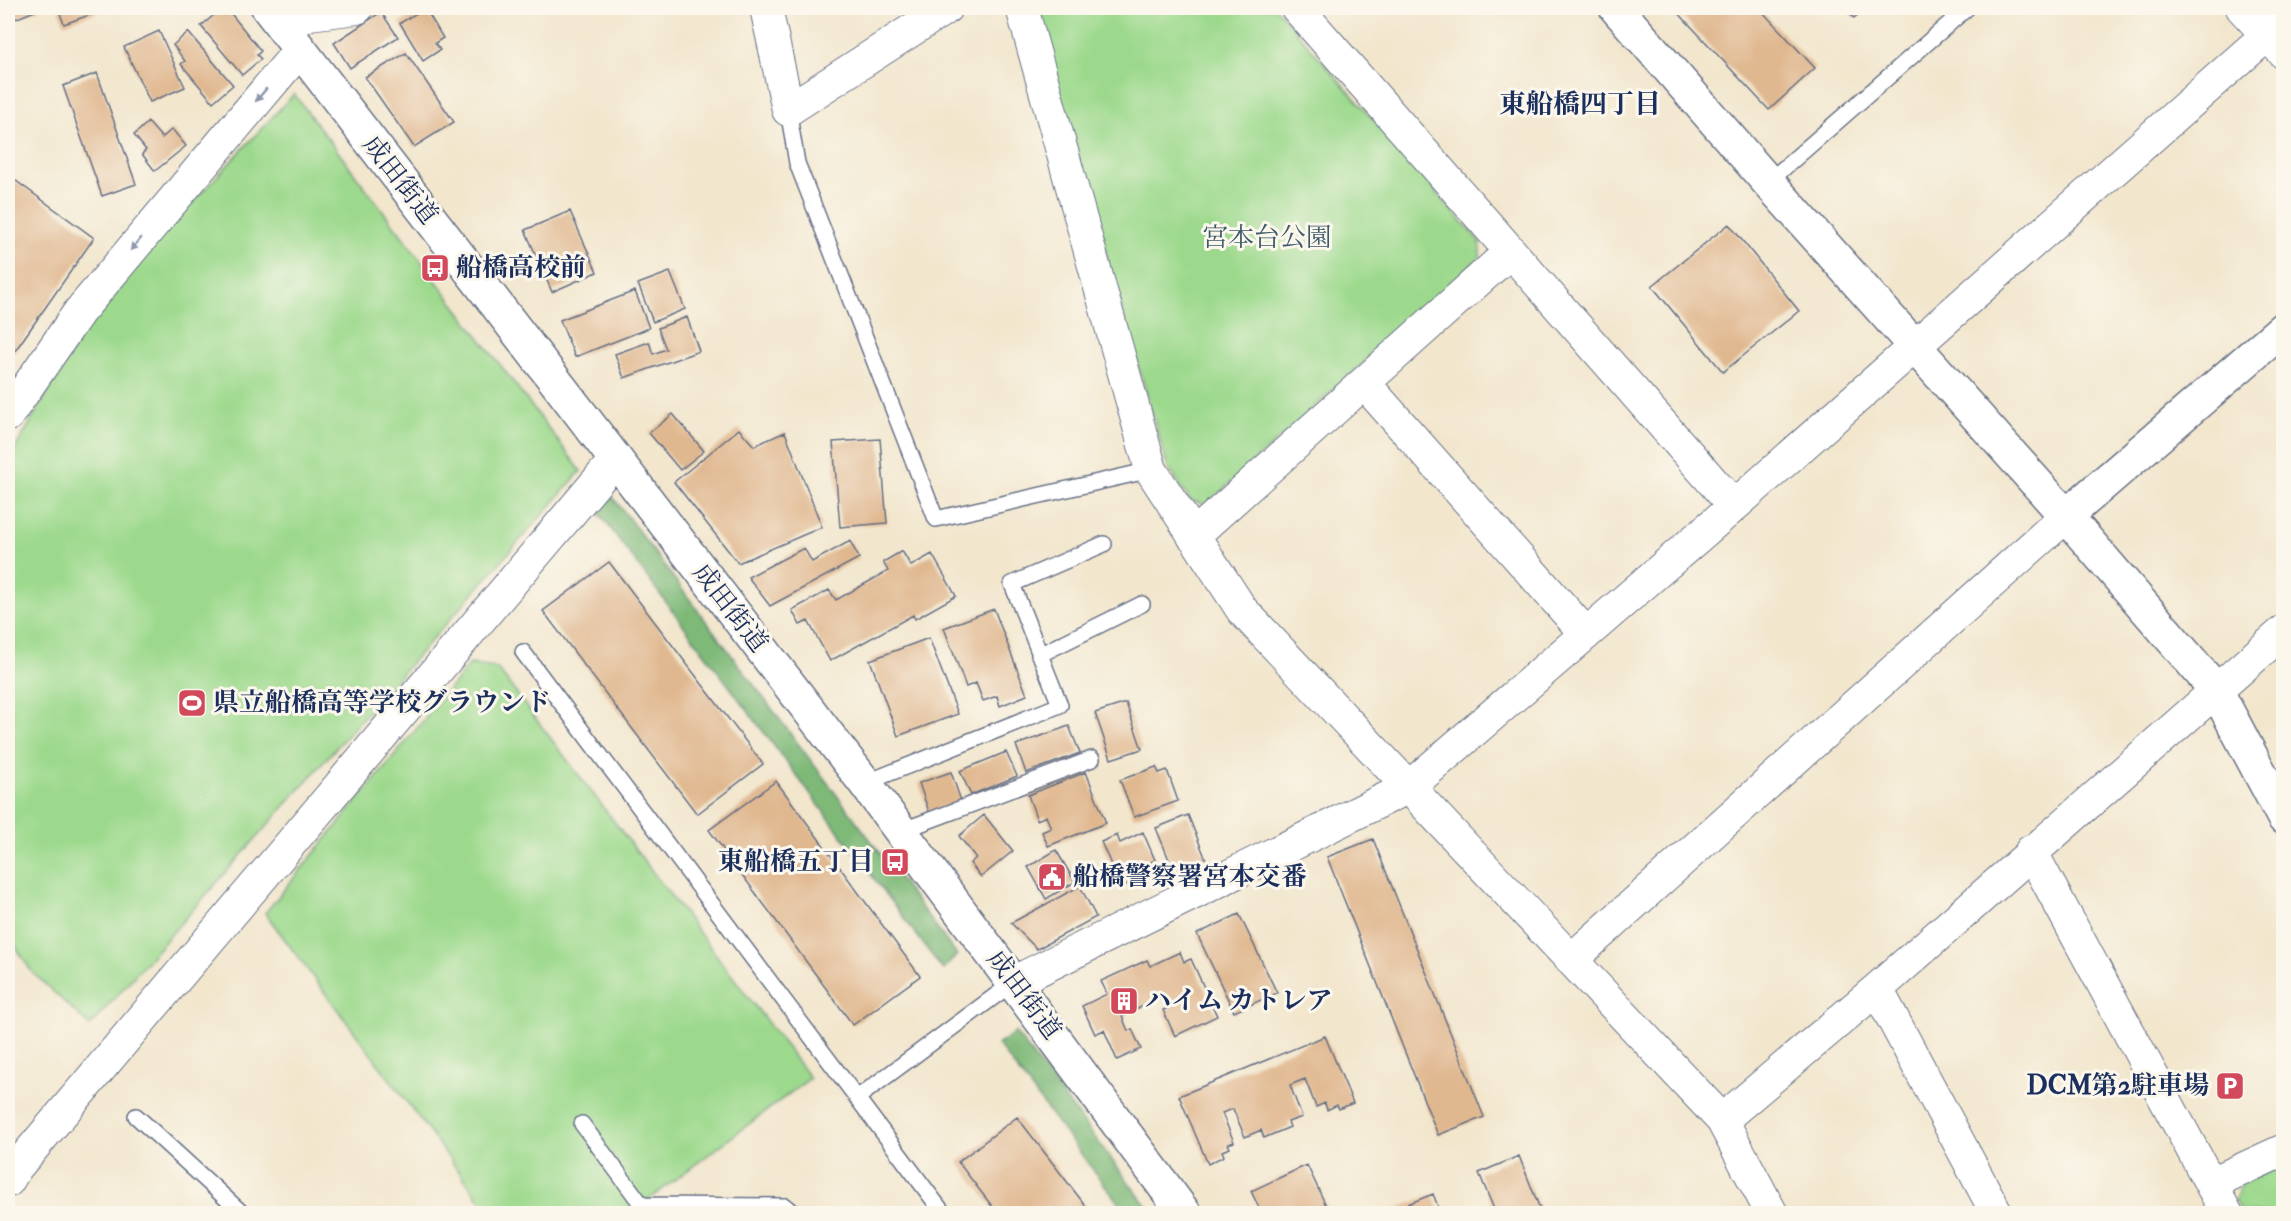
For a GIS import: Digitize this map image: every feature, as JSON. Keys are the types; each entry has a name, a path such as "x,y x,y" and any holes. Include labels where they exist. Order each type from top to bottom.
{"street":[{"path":"8,415 79,312 283,29 309,14 357,8"},
{"path":"766,8 788,110 945,8"},
{"path":"1022,8 1151,471 1242,610 1722,1120 1772,1214"},
{"path":"1297,8 1734,506"},
{"path":"1616,8 2066,516 2216,690 2283,818"},
{"path":"1014,982 1409,787 1915,346 2278,36 2242,8"},
{"name":"成田街道","path":"283,29 865,783 1185,1214"},
{"path":"1193,536 1510,252"},
{"path":"1571,960 2066,516 2283,328"},
{"path":"1364,383 1586,634"},
{"path":"8,1180 616,459"},
{"path":"1722,1120 1877,988 2283,631"},
{"path":"2031,851 2227,1214"},
{"path":"1877,988 1997,1214"},
{"path":"2212,1183 2283,1150"}],"lane":[{"path":"1768,182 1966,8"},
{"path":"788,110 797,163 936,519 1151,471"},
{"path":"865,783 1060,705 1012,584 1104,544"},
{"path":"1039,655 1142,604"},
{"path":"523,652 944,1214"},
{"path":"901,831 1092,759"},
{"path":"857,1098 1014,982"},
{"path":"136,1116 243,1214"},
{"path":"582,1124 642,1205 785,1206 794,1214"}],"green space":[{"name":"宮本台公園","path":"1035,8 1276,8 1480,242 1480,257 1206,505 1190,500 1168,468"},
{"name":"県立船橋高等学校グラウンド","path":"294,94 581,471 90,1026 31,971 8,934 8,461 89,321 148,250"},
{"path":"612,496 957,955 943,970 598,512"},
{"path":"470,664 497,668 810,1078 631,1213 490,1213 265,913"},
{"path":"1015,1032 1152,1213 1126,1213 998,1045"},
{"path":"2281,1164 2283,1213 2242,1213 2235,1200 2241,1185"}],"building":[{"path":"8,8 42,8 8,22"},
{"path":"58,8 109,8 64,24"},
{"path":"425,8 443,38 435,43 440,50 423,61 400,23"},
{"path":"1674,8 1759,8 1815,68 1769,110"},
{"path":"1844,8 1866,8 1854,18"},
{"path":"220,10 224,15 228,10 261,51 257,55 261,59 242,75 201,26"},
{"path":"381,12 398,37 350,68 334,43"},
{"path":"159,31 185,87 150,102 124,47"},
{"path":"188,32 233,85 213,102 181,64 185,61 173,45"},
{"path":"406,53 454,122 414,147 365,77"},
{"path":"97,73 136,184 102,196 63,86"},
{"path":"148,122 162,138 172,129 186,146 155,171 142,154 146,150 134,135"},
{"path":"8,175 94,238 8,361"},
{"path":"570,211 597,272 552,292 525,230"},
{"path":"1729,224 1799,311 1723,372 1652,286"},
{"path":"670,272 685,309 653,322 638,284"},
{"path":"635,291 649,328 575,357 560,320"},
{"path":"687,317 699,351 624,378 615,354 649,342 653,354 666,349 658,328"},
{"path":"673,414 704,451 680,470 649,433"},
{"path":"739,429 754,446 785,432 822,527 738,563 674,482"},
{"path":"880,439 887,523 840,527 833,442"},
{"path":"850,541 859,558 770,606 748,577 804,548 812,562"},
{"path":"902,551 911,566 932,554 956,596 915,619 913,615 830,661 808,621 800,625 792,610 829,590 836,600 888,571 883,562"},
{"path":"609,562 763,764 697,814 543,611"},
{"path":"994,609 1027,695 1000,706 997,696 983,701 976,683 966,687 944,628"},
{"path":"929,638 958,714 898,736 870,660"},
{"path":"1126,703 1142,749 1111,759 1095,713"},
{"path":"1069,726 1080,753 1026,773 1016,745"},
{"path":"1006,752 1017,776 971,795 960,771"},
{"path":"1156,767 1159,773 1167,770 1178,801 1134,817 1120,780"},
{"path":"951,772 961,801 929,812 919,783"},
{"path":"1086,772 1106,823 1048,846 1042,832 1051,828 1046,816 1037,820 1028,795"},
{"path":"776,781 920,976 853,1025 709,830"},
{"path":"984,815 1013,851 981,877 970,863 976,858 959,836"},
{"path":"1188,815 1207,862 1175,874 1156,828"},
{"path":"1143,832 1155,860 1147,864 1151,874 1121,887 1101,842 1117,835 1120,843"},
{"path":"1373,839 1484,1117 1438,1135 1327,857"},
{"path":"1056,850 1075,882 1046,899 1028,867"},
{"path":"1080,886 1096,917 1037,949 1011,923"},
{"path":"1239,914 1277,993 1234,1012 1197,934"},
{"name":"ハイム カトレア","path":"1180,952 1184,962 1191,959 1217,1016 1175,1036 1163,1010 1171,1007 1165,996 1122,1016 1128,1031 1132,1029 1141,1049 1117,1060 1104,1030 1095,1034 1082,1006 1107,994 1101,981 1147,960 1150,966"},
{"path":"1325,1036 1353,1103 1339,1109 1337,1105 1327,1110 1325,1103 1316,1107 1305,1079 1290,1085 1302,1117 1288,1122 1290,1127 1264,1138 1261,1130 1245,1137 1233,1109 1222,1113 1234,1142 1228,1144 1230,1148 1222,1151 1224,1156 1208,1164 1179,1096"},
{"path":"1017,1117 1092,1214 998,1214 958,1162"},
{"path":"1519,1156 1542,1214 1496,1214 1479,1173"},
{"path":"1307,1165 1330,1214 1262,1214 1251,1191"},
{"path":"1433,1194 1441,1214 1385,1214 1385,1213"}],"place":[{"name":"船橋高校前","path":"435,268"},
{"name":"県立船橋高等学校グラウンド","path":"192,703"},
{"name":"東船橋五丁目","path":"895,862"},
{"name":"船橋警察署宮本交番","path":"1052,877"},
{"name":"ハイム カトレア","path":"1124,1001"},
{"name":"DCM第2駐車場","path":"2230,1086"}],"district":[{"name":"東船橋四丁目","path":"1580,104"}]}
